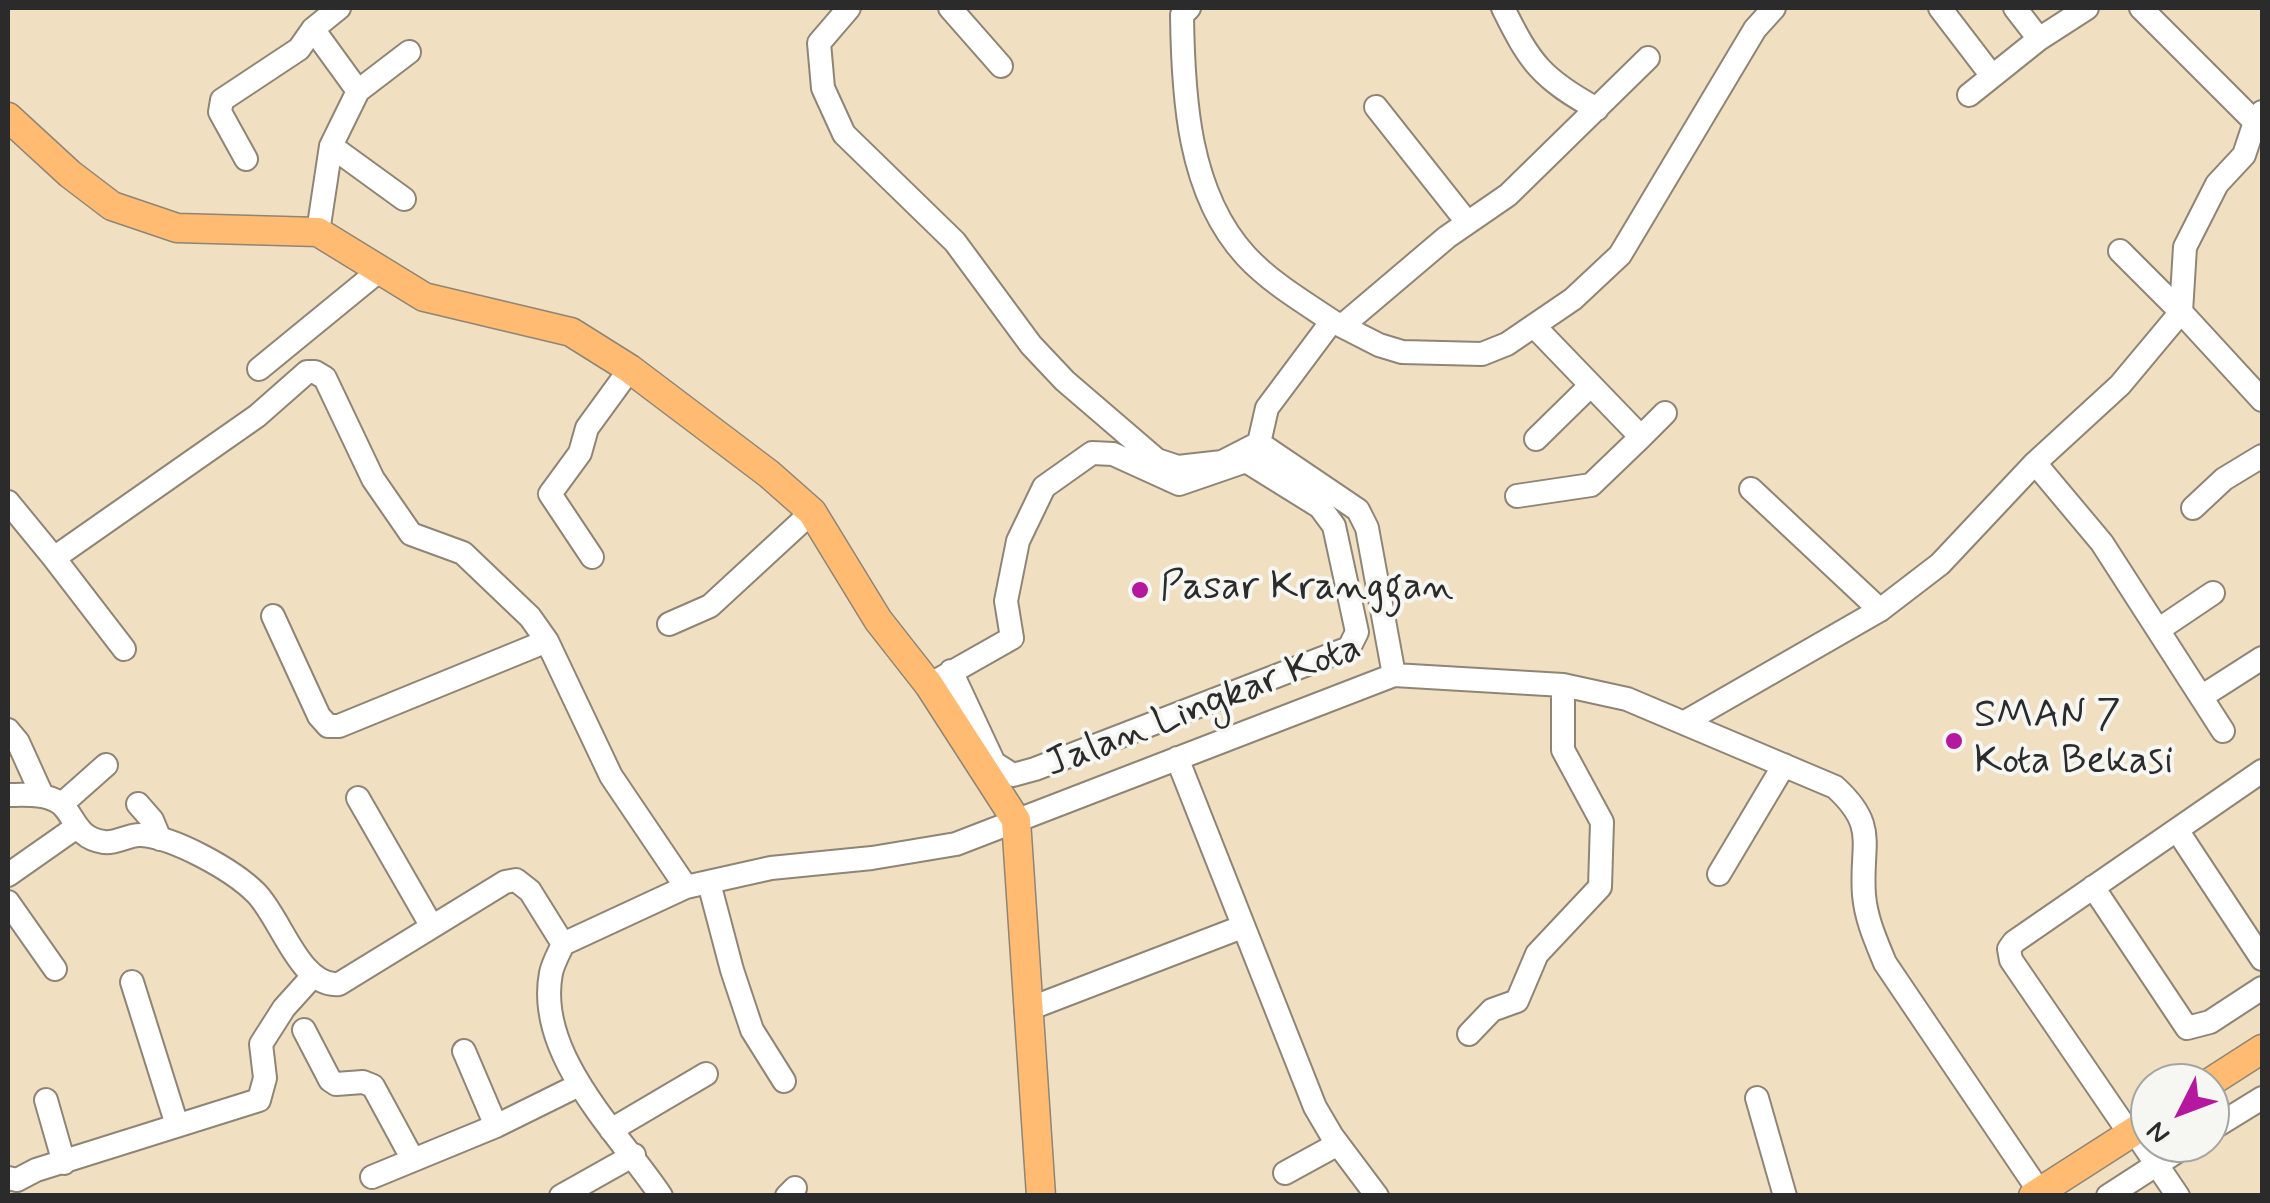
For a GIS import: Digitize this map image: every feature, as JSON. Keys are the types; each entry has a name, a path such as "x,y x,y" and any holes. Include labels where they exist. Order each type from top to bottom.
{"main road":[{"path":"8,117 112,206 178,228 318,232 424,297 571,332 630,369 770,474 812,512 878,620 940,678 1016,820 1041,1196"},
{"path":"2230,1069 2262,1048"},
{"path":"2036,1194 2130,1133"}],"street":[{"path":"246,159 219,106 222,100 299,49 314,28 339,8"},
{"path":"849,8 818,43 823,88 844,134 955,242 1031,345 1065,382 1157,460 1178,467 1222,462 1259,442 1267,408 1337,324 1467,222 1508,195 1648,58"},
{"path":"950,8 1000,66"},
{"path":"1503,8 1533,64 1558,87 1597,109"},
{"path":"1182,10 1183,80 1205,193 1244,254 1273,282 1337,324 1380,345 1402,352 1482,354 1507,344 1573,299 1620,255 1754,29 1774,8"},
{"path":"1940,8 1992,76"},
{"path":"2015,8 2039,39"},
{"path":"1969,94 2039,39 2087,8"},
{"path":"1685,722 1880,610 1940,564 2034,463 2120,385 2182,312 2186,248 2218,184 2244,156 2259,117 2141,8"},
{"path":"314,28 358,91"},
{"path":"318,232 331,146 358,91 408,52"},
{"path":"1376,108 1467,222"},
{"path":"331,146 404,198"},
{"path":"2120,251 2262,400"},
{"path":"259,369 380,270"},
{"path":"1534,326 1641,437"},
{"path":"592,557 550,494 580,453 587,428 630,369"},
{"path":"54,558 256,416 307,372 325,378 373,479 411,534 463,554 530,617 547,641 610,776 698,885 752,1030 784,1081"},
{"path":"1536,439 1590,385"},
{"path":"1517,496 1591,485 1665,413"},
{"path":"1259,442 1358,510 1367,528 1394,675"},
{"path":"1092,453 1113,454 1178,484 1246,462 1320,506 1334,526 1358,632 1348,648 1335,655 1013,776 994,763 940,678 1012,638 1006,601 1018,541 1044,487 1092,453"},
{"path":"2193,508 2224,479 2262,456"},
{"path":"2034,463 2102,542 2223,731"},
{"path":"1751,489 1880,610"},
{"path":"8,502 124,649"},
{"path":"669,624 710,606 812,512"},
{"path":"2158,630 2213,593"},
{"path":"273,616 319,716 328,726 339,726 547,641"},
{"path":"1335,655 1356,690"},
{"path":"2201,697 2262,658"},
{"name":"Jalan Lingkar Kota","path":"563,944 698,885 771,868 872,858 956,844 1394,675 1563,685 1627,698 1685,722 1834,788 1857,807 1865,837 1864,896 1884,963 2036,1194"},
{"path":"1470,1034 1492,1010 1517,1001 1537,954 1600,887 1602,822 1563,750 1563,685"},
{"path":"8,730 52,800 75,828 104,842 138,834 160,839 221,866 257,894 312,977 327,986 340,984 431,925 505,882 516,880 530,891 563,944 551,973 553,1032 580,1085 661,1196"},
{"path":"1177,758 1315,1107 1378,1196"},
{"path":"8,795 52,800 106,764"},
{"path":"1719,874 1784,764"},
{"path":"1035,769 1058,803"},
{"path":"2130,1117 2008,953 2014,942 2262,771"},
{"path":"358,798 431,925"},
{"path":"138,804 152,820 160,839"},
{"path":"8,875 75,828"},
{"path":"2177,830 2262,959"},
{"path":"2093,887 2183,1025 2191,1028 2210,1022 2262,988"},
{"path":"8,902 55,969"},
{"path":"1026,1010 1242,927"},
{"path":"8,1178 16,1180 36,1170 259,1100 265,1078 261,1044 284,1008 312,977"},
{"path":"132,982 177,1124"},
{"path":"304,1030 330,1080 336,1084 363,1082 373,1086 412,1158"},
{"path":"464,1051 496,1126"},
{"path":"611,1130 706,1074"},
{"path":"372,1177 496,1126 580,1085"},
{"path":"1757,1098 1786,1196"},
{"path":"2230,1118 2262,1098"},
{"path":"46,1100 64,1163"},
{"path":"1285,1174 1338,1144"},
{"path":"561,1196 634,1155"},
{"path":"2108,1196 2156,1164 2178,1196"}],"place":[{"name":"Pasar Kranggan","path":"1140,590"},
{"name":"SMAN 7 Kota Bekasi","path":"1954,741"}]}
